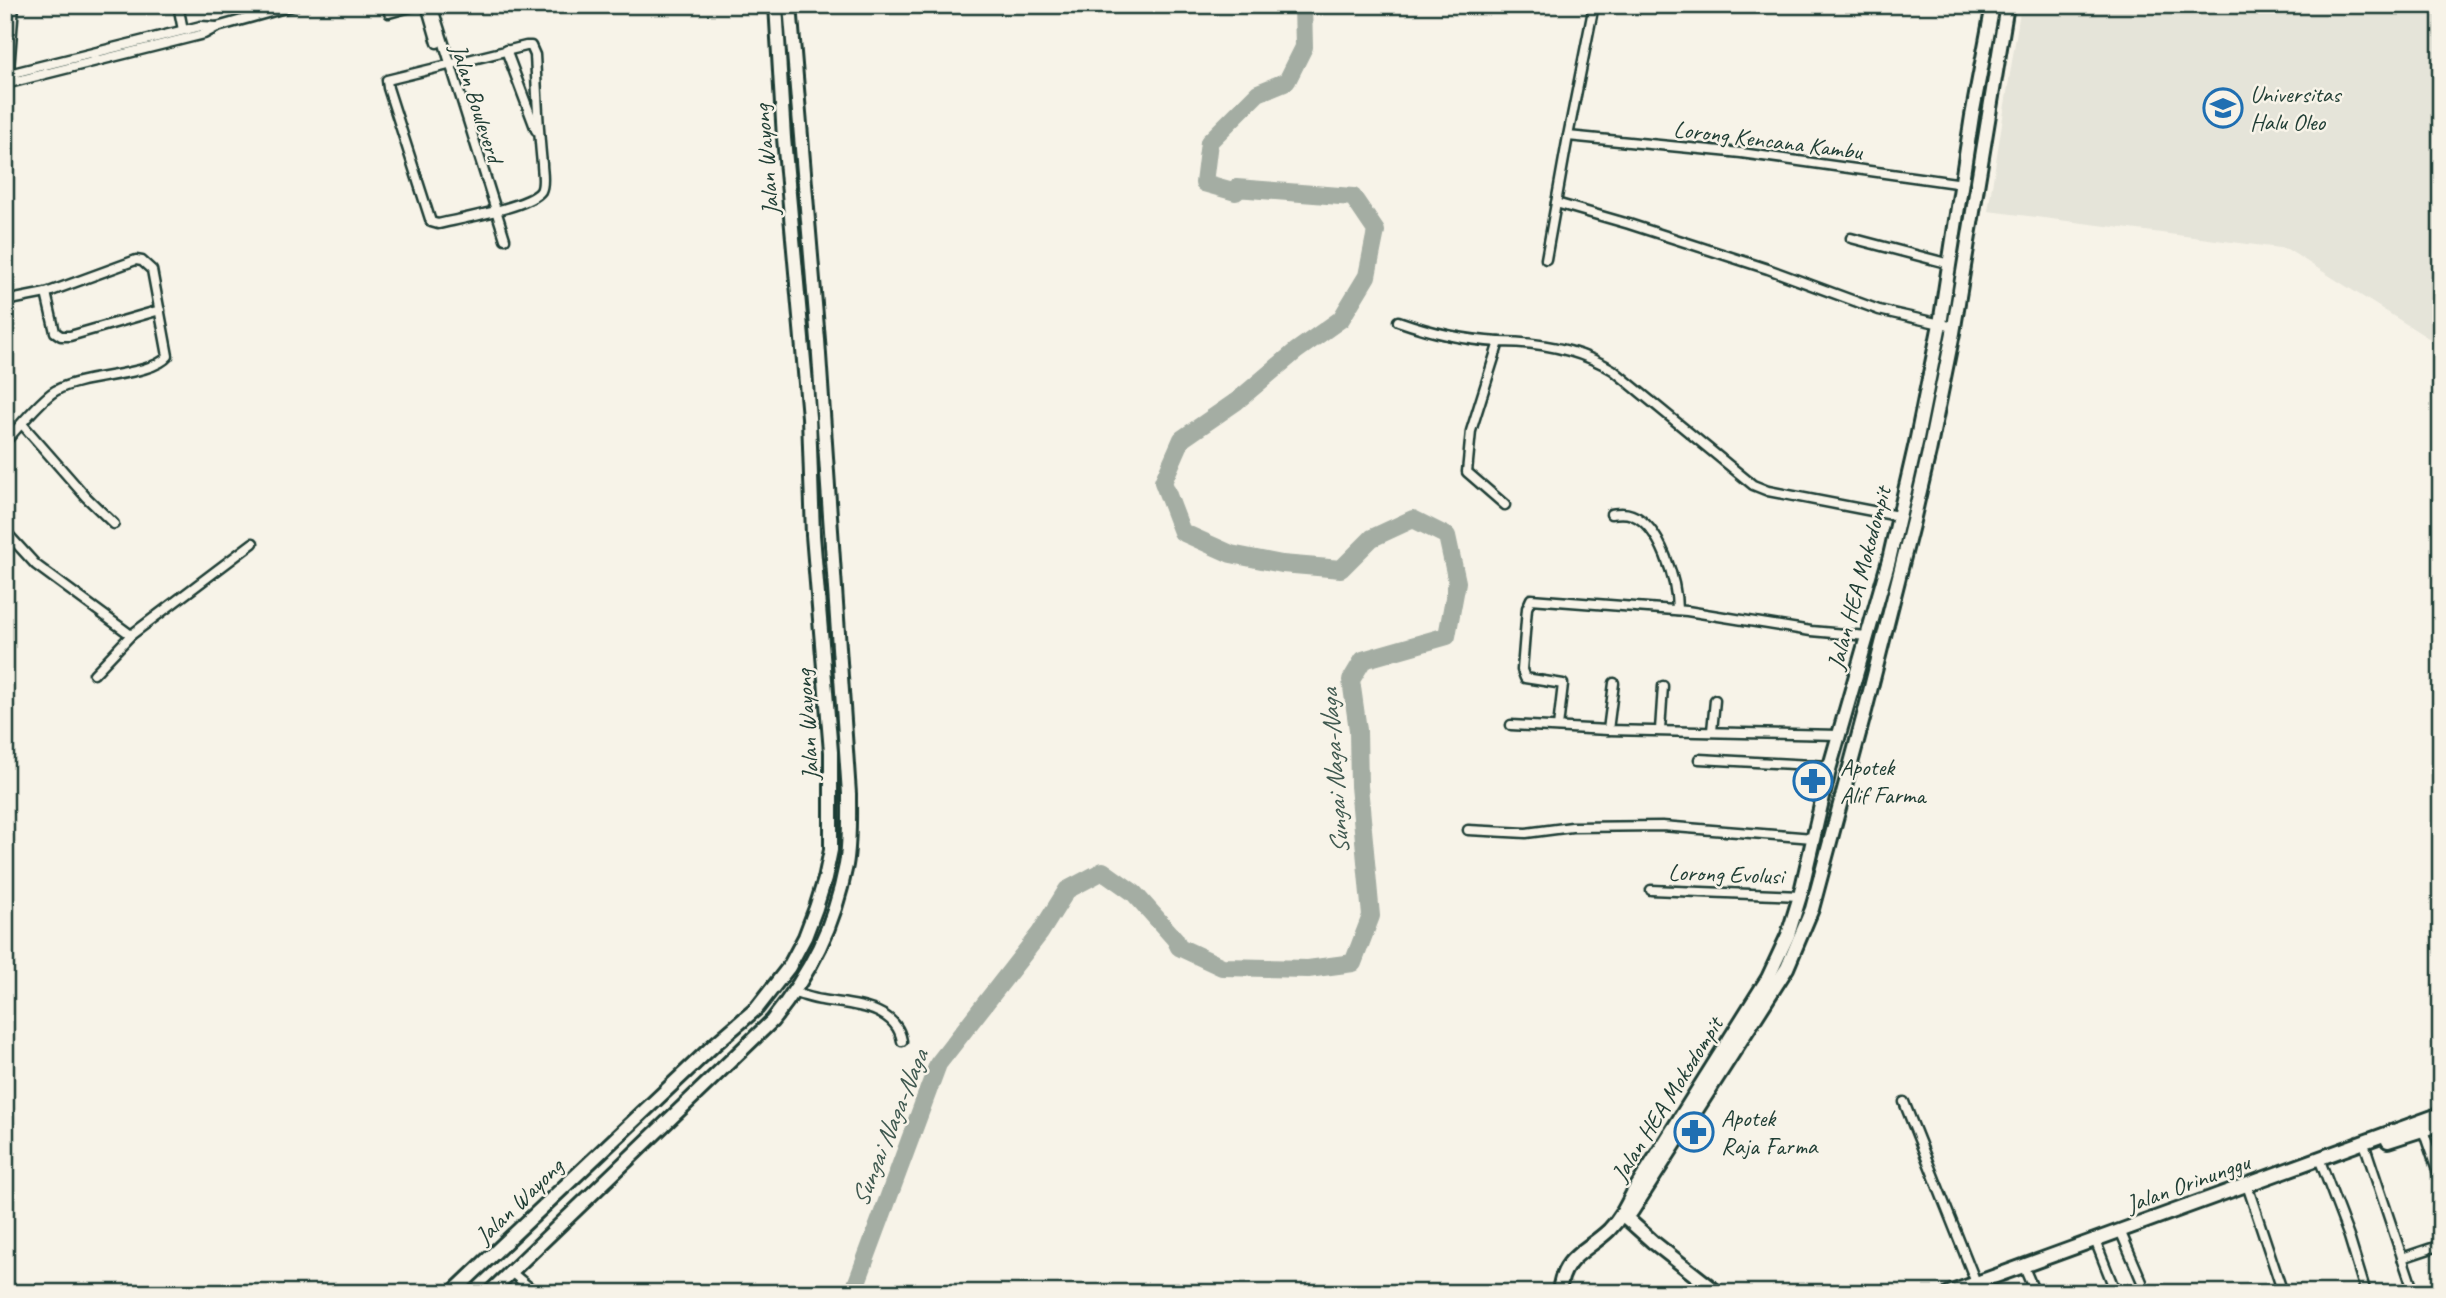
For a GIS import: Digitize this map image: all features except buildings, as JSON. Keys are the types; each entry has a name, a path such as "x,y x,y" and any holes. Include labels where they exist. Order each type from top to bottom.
{"street":[{"path":"5,123 14,5"},
{"path":"178,5 183,30"},
{"path":"7,79 204,34 217,27 296,5"},
{"path":"389,13 418,5"},
{"name":"Jalan Bouleverd","path":"426,5 505,239"},
{"name":"Jalan Bouleverd","path":"432,5 447,64"},
{"name":"Jalan Wayong","path":"452,1293 649,1106 757,1008 789,967 805,937 825,880 831,850 833,772 813,535 809,417 784,138 776,5"},
{"name":"Jalan Wayong","path":"489,1293 761,1032 794,993 828,928 846,863 849,794 818,340 790,5"},
{"path":"1546,259 1567,136 1594,5"},
{"name":"Jalan HEA Mokodompit","path":"1623,1215 1633,1193 1768,978 1788,935 1800,896 1830,766 1889,560 1916,443 1940,324 1993,5"},
{"name":"Jalan HEA Mokodompit","path":"1623,1215 1633,1211 1740,1044 1787,968 1804,931 1827,857 1916,510 1954,327 2007,5"},
{"path":"7,79 183,30 201,26 217,27"},
{"path":"531,46 534,51 543,182 541,191 526,202 438,224 431,222 387,84 390,79 447,64 531,46"},
{"path":"506,50 538,135"},
{"path":"1984,53 1998,55"},
{"name":"Lorong Kencana Kambu","path":"1567,136 1741,153 1963,184"},
{"path":"1556,203 1768,269 1879,310 1954,327"},
{"path":"1852,238 1950,264"},
{"path":"5,301 46,293 136,260 142,261 152,270 168,356 165,360 129,372 69,384 53,392 5,442"},
{"path":"46,293 55,332 61,336 70,336 160,310"},
{"path":"1398,321 1444,336 1555,347 1597,360 1613,370 1753,485 1768,491 1898,516"},
{"path":"1499,342 1471,430 1467,466 1473,479 1504,505"},
{"path":"22,424 86,497 114,524"},
{"path":"1611,514 1625,513 1635,516 1648,526 1661,545 1669,567 1677,611"},
{"path":"5,531 36,565 131,635"},
{"path":"94,674 131,635 254,543"},
{"path":"1889,560 1903,563"},
{"path":"1558,727 1563,684 1525,678 1522,670 1527,608 1531,598 1677,611 1811,631 1867,636"},
{"path":"1862,654 1878,658"},
{"path":"1608,730 1614,683"},
{"path":"1660,730 1663,686"},
{"path":"1712,731 1715,700"},
{"path":"1511,724 1608,730 1839,735"},
{"path":"1699,759 1830,766"},
{"path":"1468,830 1526,833 1572,827 1662,826 1813,838"},
{"name":"Lorong Evolusi","path":"1651,890 1800,896"},
{"path":"794,993 868,1008 896,1026 902,1041"},
{"path":"1904,1102 1976,1289"},
{"name":"Jalan Orinunggu","path":"1949,1293 1976,1289 2097,1245 2141,1224 2249,1191 2441,1114"},
{"name":"Jalan Orinunggu","path":"1976,1289 2141,1224 2320,1161 2441,1124"},
{"path":"2423,1130 2441,1182"},
{"path":"2366,1149 2414,1293"},
{"path":"2320,1161 2366,1293"},
{"path":"2249,1191 2283,1293"},
{"path":"1559,1293 1562,1274 1572,1259 1605,1234 1623,1215"},
{"path":"1623,1215 1640,1237 1706,1293"},
{"path":"1623,1215 1718,1293"},
{"path":"2122,1235 2142,1283"},
{"path":"2097,1245 2116,1293"},
{"path":"2402,1258 2441,1245"},
{"path":"510,1272 536,1293"},
{"path":"2026,1272 2035,1293"}],"shaded area":[{"name":"Universitas Halu Oleo","path":"2021,5 2441,5 2441,346 2287,249 1988,211"}],"waterway":[{"name":"Sungai Naga-Naga","path":"853,1293 938,1064 1040,933 1067,890 1103,871 1134,893 1179,947 1222,967 1308,969 1353,963 1371,916 1359,786 1358,730 1351,680 1363,660 1447,636 1457,582 1447,536 1413,519 1372,538 1341,569 1282,564 1231,554 1182,532 1163,482 1182,439 1237,401 1296,351 1341,319 1367,276 1376,231 1353,197 1236,188 1236,192 1204,183 1209,142 1258,93 1287,81 1304,47 1303,5"}],"place":[{"name":"Universitas Halu Oleo","path":"2223,108"},
{"name":"Apotek Alif Farma","path":"1813,781"},
{"name":"Apotek Raja Farma","path":"1694,1132"}]}
